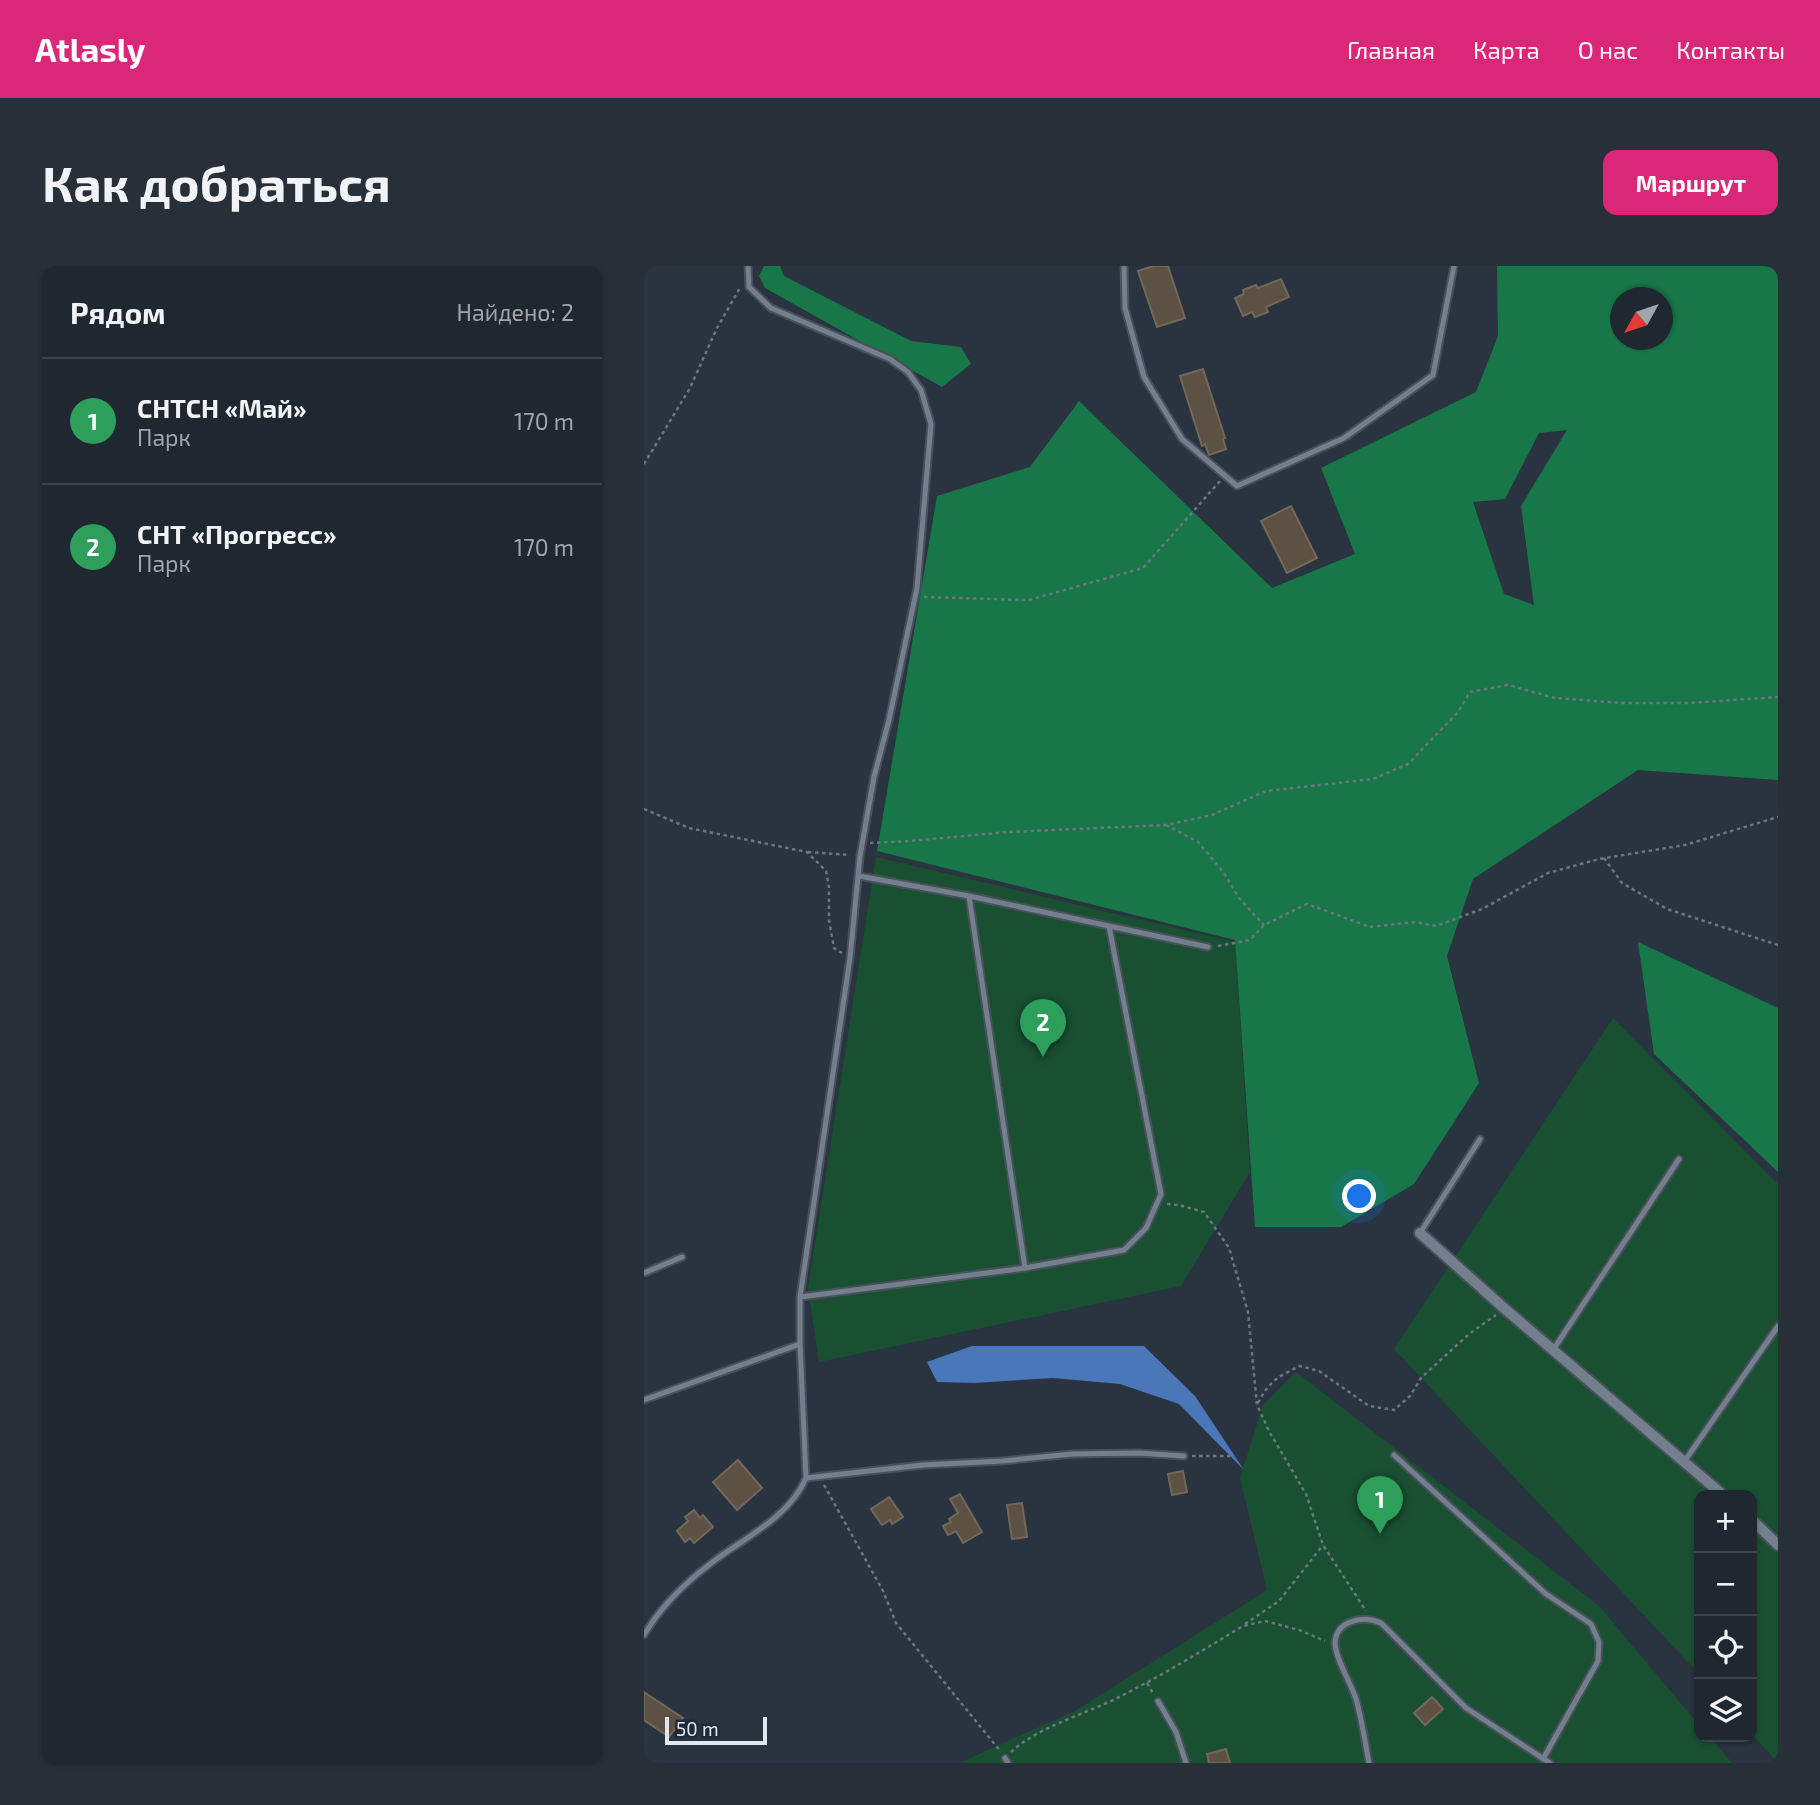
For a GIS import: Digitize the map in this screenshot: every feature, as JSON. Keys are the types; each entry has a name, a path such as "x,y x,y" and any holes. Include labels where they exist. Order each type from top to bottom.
{"street":[{"path":"1420,1233 1717,1490"},
{"path":"1757,1525 1778,1545"}],"lane":[{"path":"644,1635 657,1614 708,1566 787,1508 806,1479 800,1297 850,958 860,856 874,777 917,588 932,424 921,390 908,372 890,359 771,308 749,287 748,266"},
{"path":"1125,266 1125,308 1144,377 1182,439 1237,486 1344,438 1433,375 1454,266"},
{"path":"859,876 969,896 1208,947"},
{"path":"969,896 1026,1268"},
{"path":"800,1297 1026,1268 1124,1250 1146,1228 1161,1194 1109,926"},
{"path":"1420,1233 1480,1139"},
{"path":"1553,1350 1679,1158"},
{"path":"644,1273 682,1257"},
{"path":"1684,1462 1778,1326"},
{"path":"644,1400 800,1344"},
{"path":"806,1479 923,1465 1072,1454 1184,1456"},
{"path":"1394,1455 1546,1594 1591,1624 1600,1642 1598,1661 1543,1759"},
{"path":"1369,1763 1356,1699 1335,1646 1341,1627 1355,1621 1371,1619 1381,1623 1466,1708 1550,1763"},
{"path":"1158,1701 1176,1732 1186,1763"}],"path":[{"path":"644,464 690,388 734,293 747,278"},
{"path":"920,597 1029,600 1143,568 1225,476"},
{"path":"863,843 1008,832 1166,825 1212,816 1266,791 1373,779 1408,764 1458,712 1470,692 1508,685 1555,698 1622,703 1778,697"},
{"path":"644,809 689,828 807,852 860,856"},
{"path":"1208,947 1227,946 1250,940 1264,925 1307,904 1370,927 1414,922 1436,926 1482,909 1548,873 1604,858 1685,845 1778,817"},
{"path":"1166,825 1198,842 1224,873 1239,898 1264,925"},
{"path":"807,852 826,871 834,948 850,958"},
{"path":"1604,858 1622,884 1667,909 1778,945"},
{"path":"1157,1203 1179,1205 1204,1212 1229,1248 1248,1312 1257,1405 1270,1433 1306,1494 1323,1545 1371,1619"},
{"path":"1257,1405 1266,1388 1279,1376 1300,1366 1319,1371 1369,1406 1394,1410 1410,1396 1421,1378 1459,1343 1505,1309"},
{"path":"1184,1456 1234,1456"},
{"path":"820,1477 883,1591 896,1623 1006,1760 1020,1743 1146,1682 1242,1626 1279,1601 1323,1545"},
{"path":"1242,1626 1265,1621 1299,1630 1335,1646"},
{"path":"1146,1682 1158,1701"}],"green space":[{"path":"764,266 780,266 784,276 911,341 961,347 971,364 942,387 765,288 759,276"},
{"path":"1497,266 1778,266 1778,780 1638,770 1473,879 1447,956 1479,1083 1414,1184 1341,1227 1255,1227 1235,940 877,851 937,496 1030,467 1079,401 1272,588 1355,554 1321,468 1476,392 1498,336","holes":["1567,430 1521,506 1534,605 1504,594 1473,502 1505,499 1539,433"]},
{"path":"876,857 1235,942 1250,1172 1181,1286 819,1362 808,1288"},
{"path":"1638,942 1778,1008 1778,1172 1654,1054"},
{"path":"1613,1018 1778,1184 1778,1763 1757,1740 1757,1490 1694,1490 1694,1669 1394,1349"},
{"path":"1296,1372 1599,1606 1694,1719 1694,1742 1714,1742 1732,1763 959,1763 1075,1711 1267,1590 1240,1478 1263,1405"}],"water":[{"path":"972,1346 1144,1346 1195,1396 1244,1470 1179,1404 1120,1384 1053,1378 975,1383 937,1382 927,1362"}],"building":[{"path":"1154,266 1168,266 1185,318 1157,327 1138,271"},
{"path":"1281,279 1289,297 1266,307 1268,312 1255,317 1252,312 1243,316 1235,298 1244,294 1243,290 1256,285 1258,288"},
{"path":"1203,369 1226,449 1209,455 1205,444 1202,446 1180,376"},
{"path":"1291,506 1317,558 1287,573 1261,521"},
{"path":"738,1460 762,1488 737,1510 713,1482"},
{"path":"1183,1471 1187,1492 1172,1495 1168,1474"},
{"path":"960,1494 982,1532 963,1543 956,1531 948,1535 943,1526 951,1522 949,1519 958,1513 950,1499"},
{"path":"889,1497 903,1517 892,1524 890,1520 882,1525 871,1509"},
{"path":"1022,1503 1027,1537 1012,1539 1007,1505"},
{"path":"694,1510 700,1518 703,1515 713,1527 694,1543 690,1538 685,1542 677,1531 688,1521 685,1517"},
{"path":"644,1692 683,1718 669,1737 644,1720"},
{"path":"1432,1697 1443,1709 1425,1725 1414,1713"},
{"path":"1226,1749 1230,1763 1209,1763 1207,1754"}],"place":[{"name":"СНТ «Прогресс»","path":"1043,1057"},
{"name":"СНТСН «Май»","path":"1380,1534"}]}
